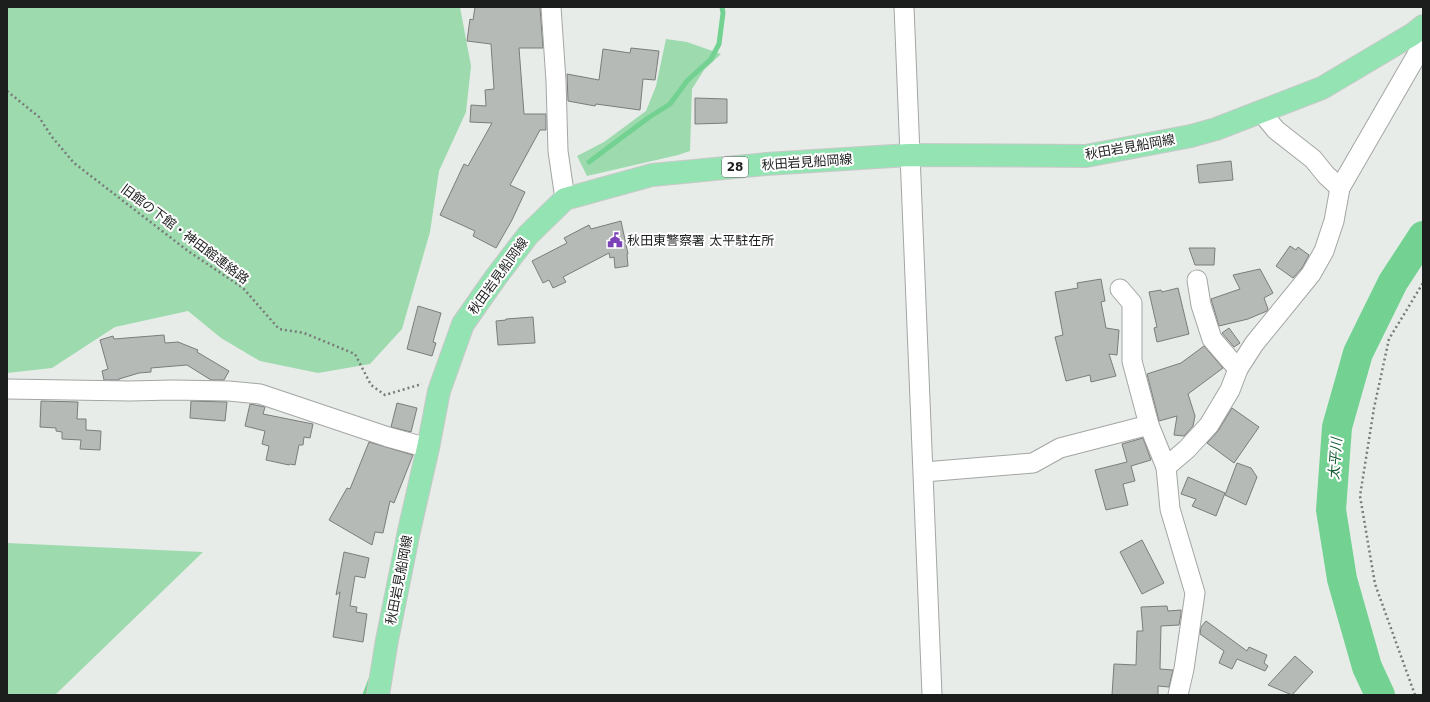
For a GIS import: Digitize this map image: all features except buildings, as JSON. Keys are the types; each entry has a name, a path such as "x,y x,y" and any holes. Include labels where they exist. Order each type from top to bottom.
{"main road":[{"name":"秋田岩見船岡線","path":"378,695 402,562 428,448 439,391 463,324 528,235 565,199 652,175 766,164 909,155 1086,156 1191,136 1216,129 1322,88 1413,34 1423,26"}],"street":[{"path":"551,7 556,81 558,151 565,199"},
{"path":"904,7 932,695"},
{"path":"1166,467 1187,448 1208,425 1230,390 1238,369 1254,344 1311,274 1324,251 1334,221 1340,188 1422,46 1423,40"},
{"path":"1262,112 1276,130 1313,159 1326,175 1340,188"},
{"path":"1197,280 1201,305 1212,338 1238,369"},
{"path":"1120,289 1132,303 1132,361 1149,425 1166,467 1170,509 1195,593 1184,669 1178,695"},
{"path":"7,389 130,391 180,390 229,391 260,394 388,437 428,448"},
{"path":"924,472 1033,463 1060,448 1149,425"}],"path":[{"name":"旧館の下館・神田館連絡路","path":"7,91 39,117 52,137 74,163 188,251 243,288 279,329 304,333 355,354 371,385 385,395 444,378"},
{"path":"1415,695 1375,584 1360,496 1374,408 1389,339 1423,283"}],"green space":[{"path":"7,7 460,7 471,66 466,112 439,171 430,232 402,329 370,364 318,373 260,361 221,338 188,311 115,327 52,368 7,373"},
{"path":"666,39 687,42 721,54 704,70 692,89 690,151 587,176 577,156 604,142 646,111 656,86"},
{"path":"7,543 203,552 55,695 7,695"}],"waterway":[{"path":"589,162 648,118 670,104 687,81 711,59 719,44 723,13 722,7"},
{"name":"太平川","path":"1380,695 1367,667 1342,579 1331,510 1337,427 1358,353 1393,282 1423,236"},
{"path":"365,695 371,679"}],"place":[{"name":"秋田東警察署 太平駐在所","path":"615,240"}]}
